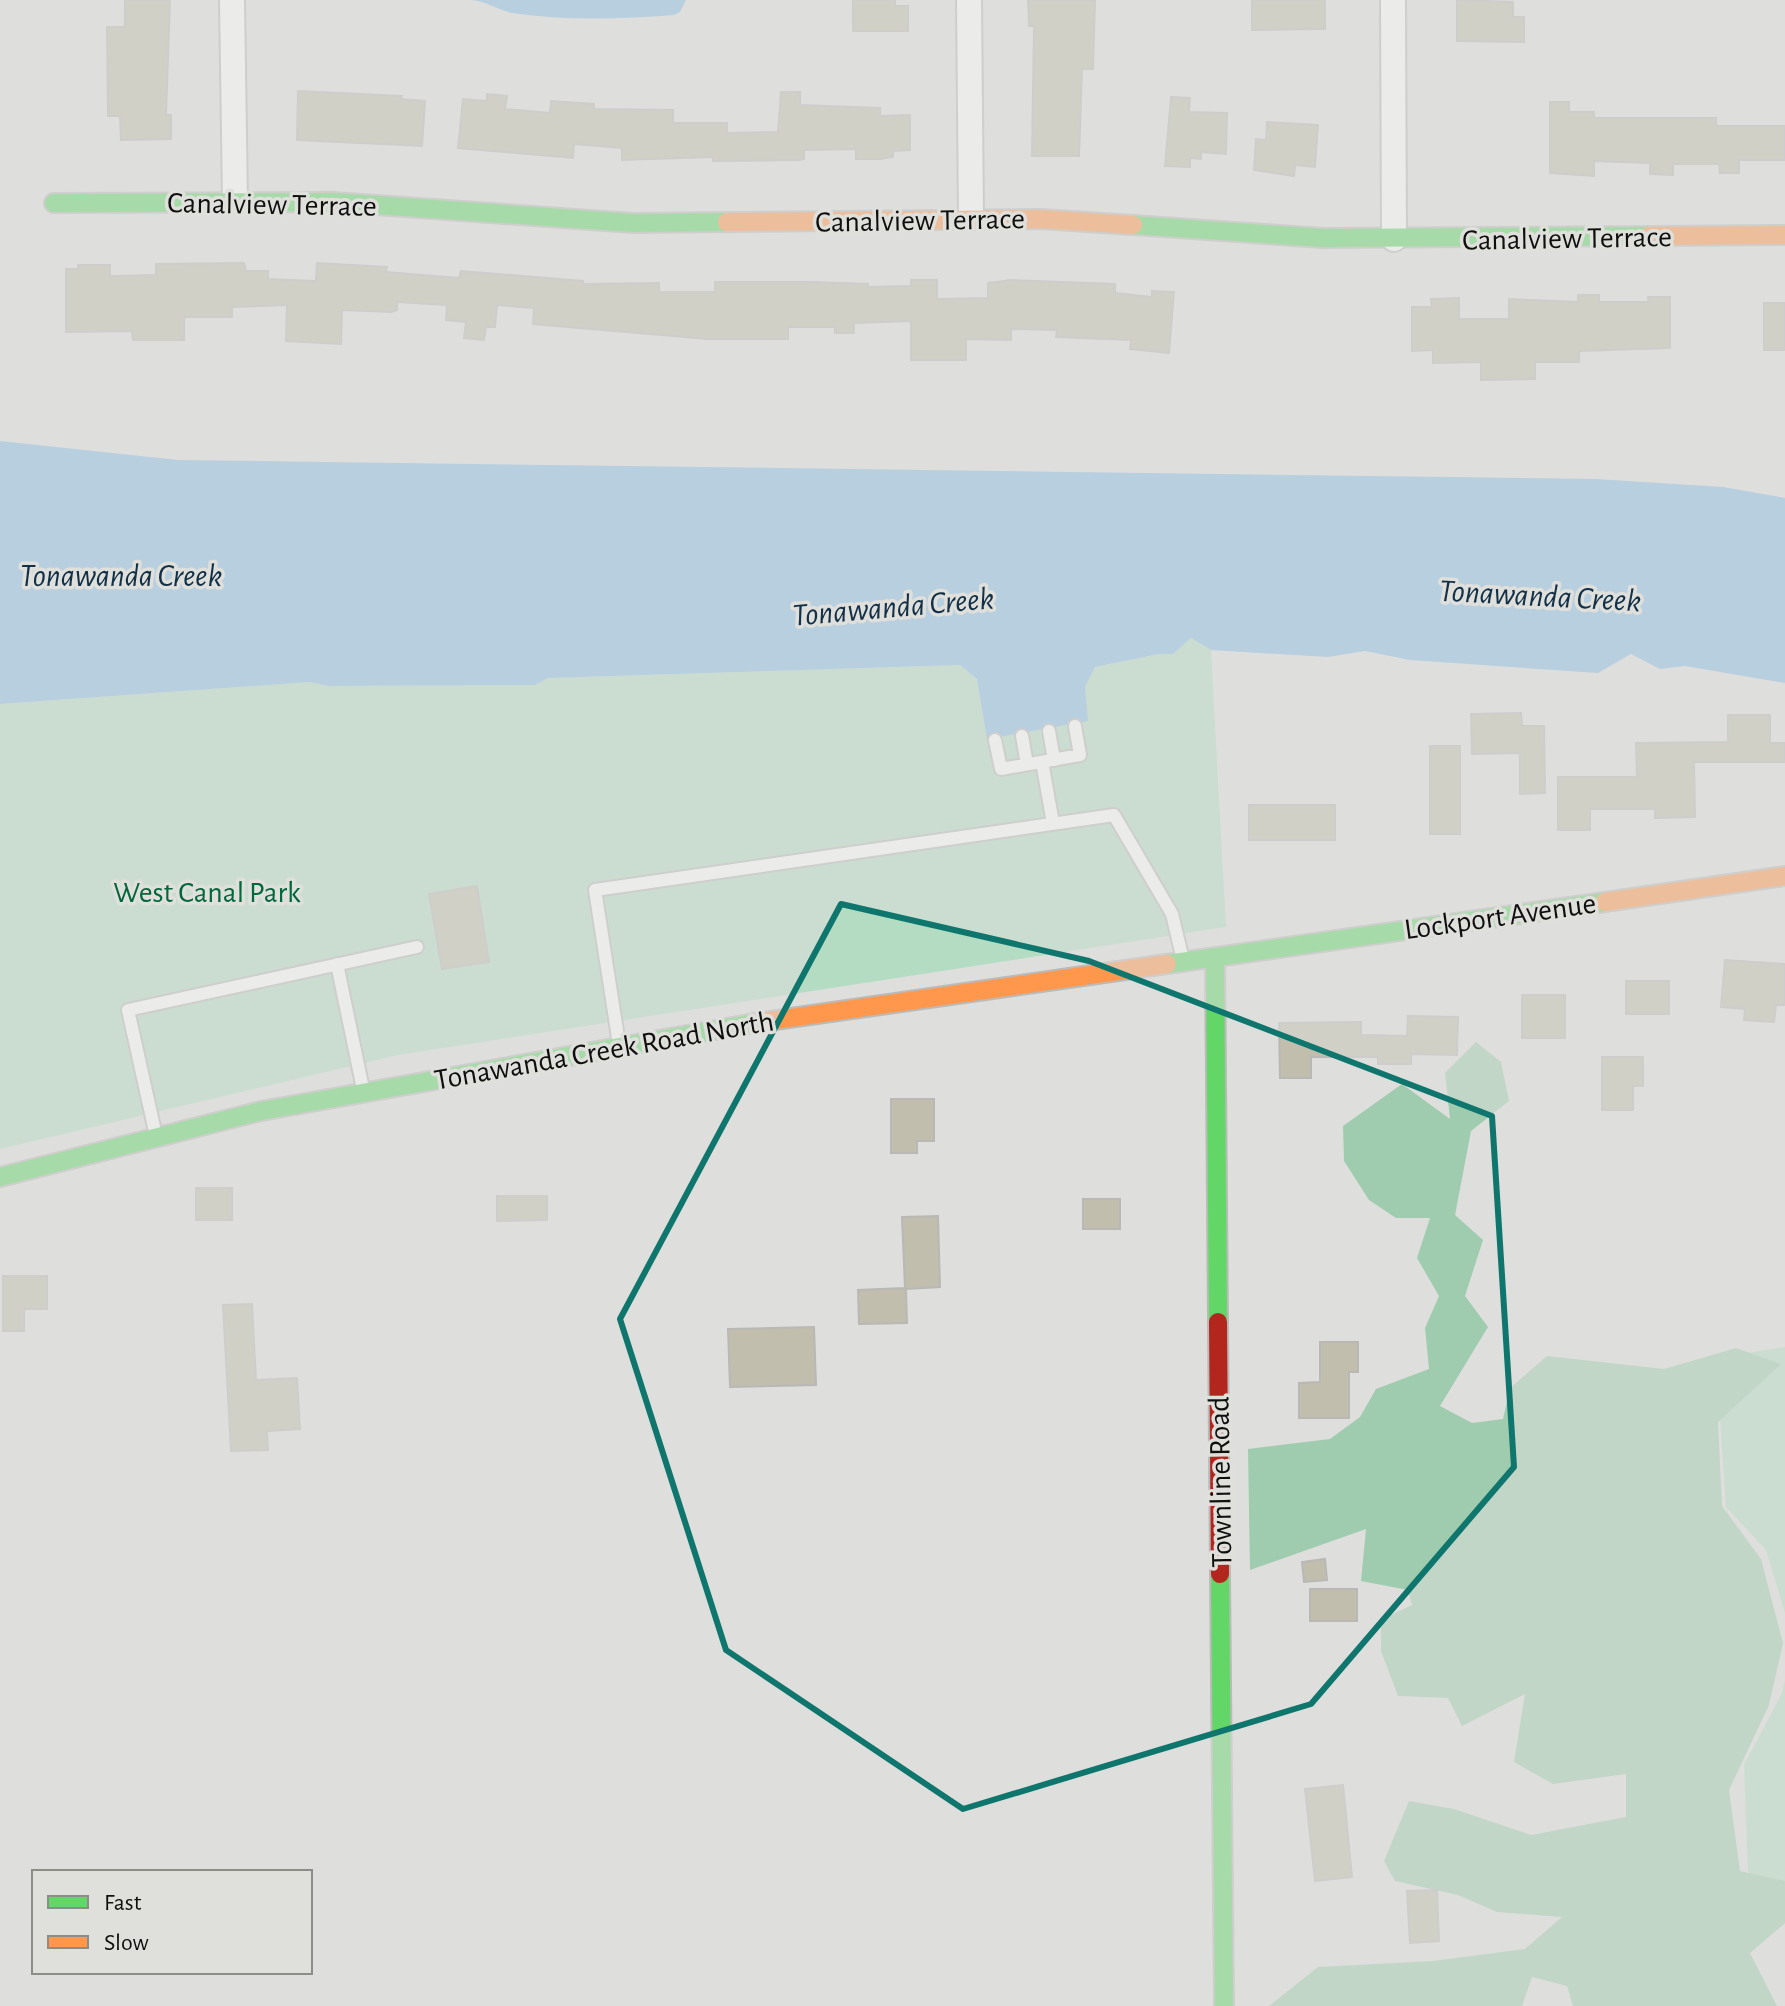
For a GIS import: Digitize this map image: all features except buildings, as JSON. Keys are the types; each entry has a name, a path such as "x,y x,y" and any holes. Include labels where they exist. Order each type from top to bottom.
{"street":[{"path":"232,0 235,201"},
{"path":"969,0 971,218"},
{"path":"1393,0 1394,239"},
{"name":"Canalview Terrace","path":"54,203 353,203 633,223 971,218 1086,221 1257,236 1394,239 1785,235"},
{"name":"Lockport Avenue","path":"1215,958 1785,876"},
{"name":"Tonawanda Creek Road North","path":"0,1177 156,1136 364,1092 619,1045 1215,958"},
{"name":"Townline Road","path":"1215,958 1224,2006"}],"lane":[{"path":"995,740 1001,769 1048,761 1080,755 1075,726"},
{"path":"1049,731 1053,823"},
{"path":"1022,736 1027,764"},
{"path":"619,1045 595,890 1053,823 1114,815 1172,914 1184,963"},
{"path":"156,1136 128,1010 417,947"},
{"path":"337,964 364,1092"}],"highlighted area":[{"path":"841,904 1089,961 1492,1116 1514,1467 1311,1704 963,1809 726,1650 620,1319"}],"green space":[{"name":"West Canal Park","path":"1191,638 1211,650 1226,927 398,1055 0,1149 0,704 310,682 328,686 535,685 548,678 960,665 977,679 987,738 1085,687 1095,667 1173,654"},
{"path":"1476,1042 1501,1062 1509,1101 1471,1131 1455,1215 1483,1240 1465,1296 1488,1327 1440,1406 1472,1423 1503,1419 1510,1388 1547,1356 1664,1369 1736,1348 1781,1364 1718,1422 1722,1506 1761,1559 1783,1643 1769,1705 1729,1790 1740,1871 1785,1881 1785,1923 1750,1953 1777,2006 1573,2006 1567,1986 1532,1977 1522,2006 1269,2006 1318,1967 1433,1961 1525,1949 1562,1917 1497,1912 1458,1895 1395,1881 1384,1861 1409,1801 1454,1809 1531,1835 1626,1817 1626,1774 1553,1784 1514,1762 1525,1694 1462,1726 1448,1698 1398,1696 1381,1651 1381,1620 1412,1605 1408,1590 1361,1581 1366,1529 1250,1570 1248,1449 1330,1439 1360,1417 1376,1389 1429,1369 1425,1328 1439,1296 1417,1258 1430,1218 1396,1218 1369,1200 1344,1161 1343,1126 1402,1084 1450,1119 1445,1073"},
{"path":"1785,1347 1785,1613 1766,1550 1726,1507 1716,1358"},
{"path":"1785,1680 1785,1894 1749,1896 1744,1765 1782,1693"}],"water":[{"path":"471,0 686,0 680,12 674,15 593,18 512,13"},
{"name":"Tonawanda Creek","path":"0,441 178,460 1596,479 1723,487 1785,498 1785,683 1685,666 1660,669 1631,654 1598,673 1410,660 1365,651 1328,657 1211,650 1191,638 1173,654 1095,667 1085,687 1088,721 987,739 977,679 960,665 548,678 535,685 328,686 310,682 0,704"}],"traffic: fast":[{"path":"54,203 333,202 633,223 727,222"},
{"path":"1133,225 1323,238 1649,236"},
{"path":"1167,964 1605,902"},
{"path":"1215,958 1218,1322"},
{"path":"0,1177 261,1111 755,1023"},
{"path":"1220,1574 1224,2006"}],"traffic: slow":[{"path":"727,222 1041,219 1133,225"},
{"path":"1649,236 1785,235"},
{"path":"1605,902 1785,876"},
{"path":"755,1023 1167,964"}],"traffic: jam":[{"path":"1218,1322 1220,1574"}]}
